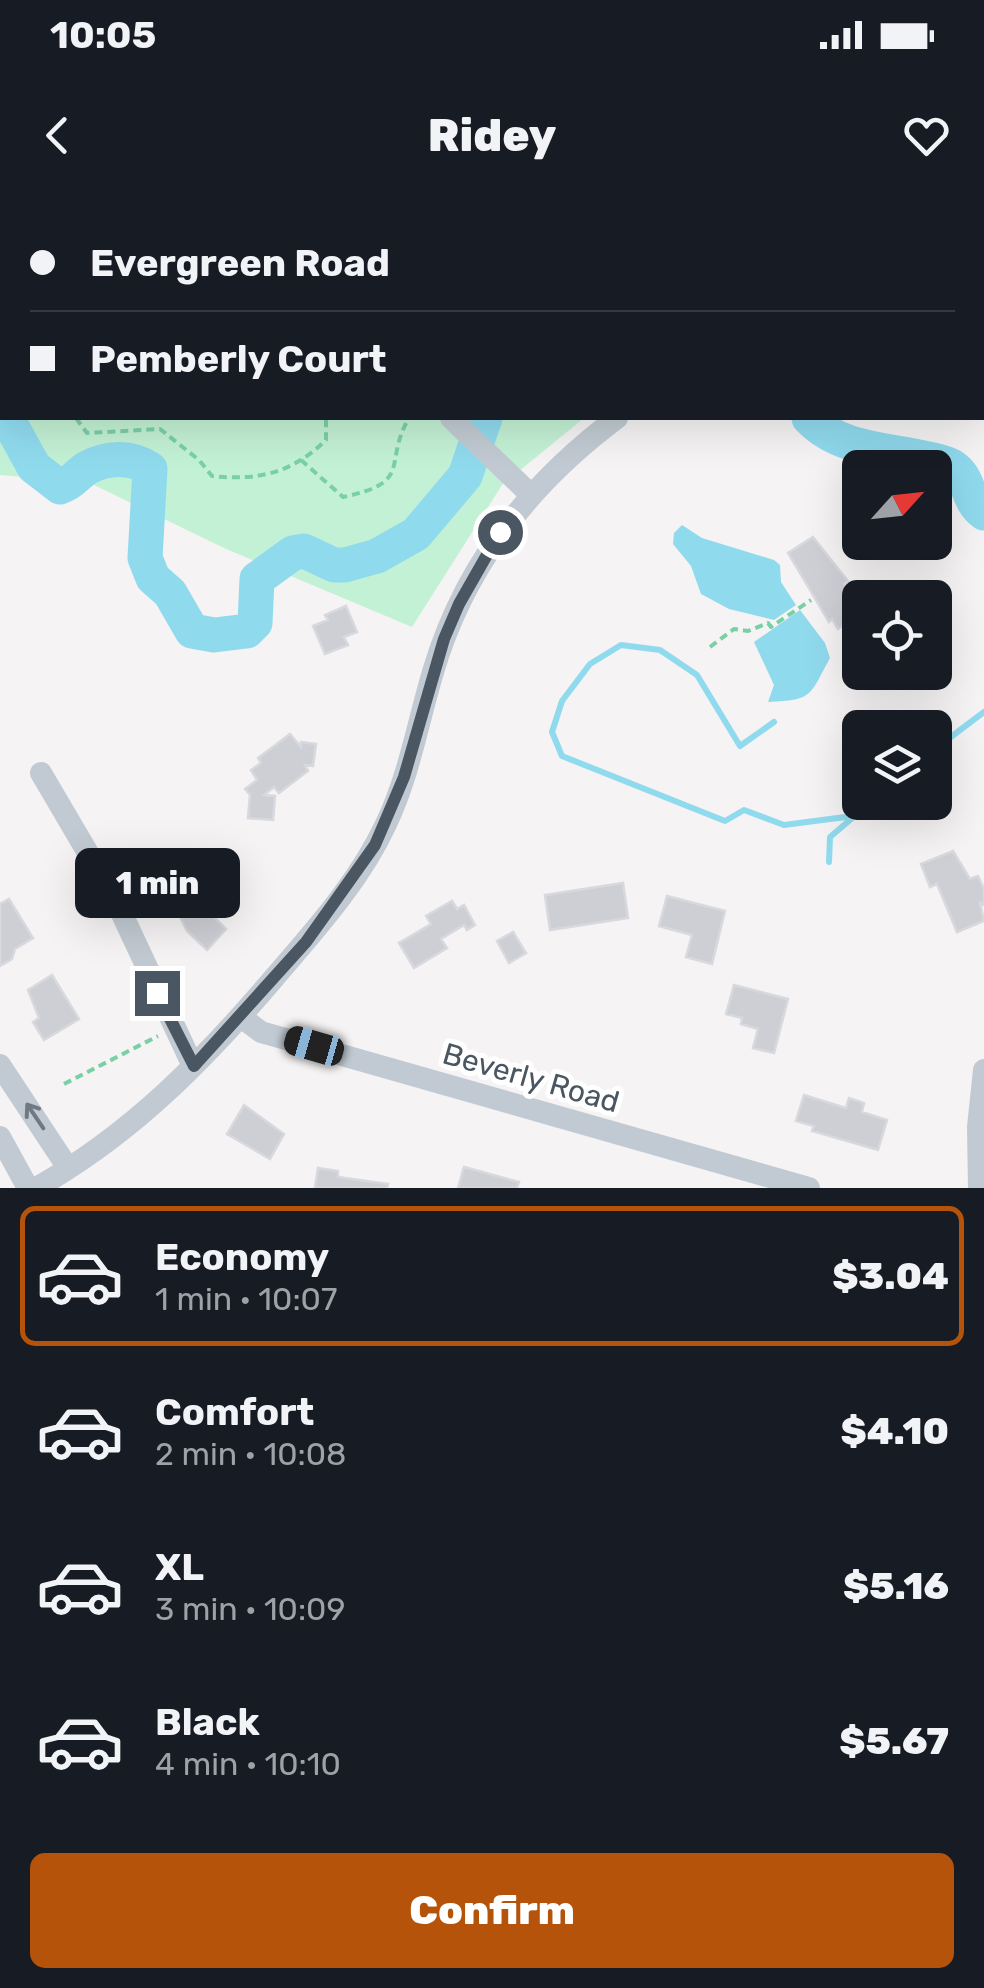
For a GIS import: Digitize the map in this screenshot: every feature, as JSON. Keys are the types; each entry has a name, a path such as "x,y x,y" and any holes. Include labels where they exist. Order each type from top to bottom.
{"street":[{"path":"452,420 530,494"},
{"path":"0,1137 38,1187 68,1168 132,1126 241,1017 314,932 375,845 395,804 438,656 459,604 500,532 530,494 615,420"},
{"path":"41,774 115,899 194,1066"},
{"name":"Beverly Road","path":"241,1017 261,1032 809,1188"},
{"path":"0,1065 68,1168"},
{"path":"979,1188 978,1127 984,1070"}],"path":[{"path":"77,420 86,432 160,430 199,460 212,476 267,477 301,460 326,440 326,420"},
{"path":"301,460 343,497 380,486 394,472 398,437 408,420"},
{"path":"710,647 734,629 748,631 768,623 770,627 811,600"},
{"path":"64,1084 174,1028"}],"green space":[{"path":"0,420 582,420 502,485 412,627 224,548 90,483 0,475"}],"water":[{"path":"682,525 702,538 774,560 780,565 781,582 796,605 774,620 729,609 701,594 691,566 673,544 674,533"},
{"path":"800,610 825,643 830,658 808,694 794,700 768,702 774,685 754,642"}],"building":[{"path":"813,537 847,580 842,580 842,626 838,629 832,619 829,622 788,553"},
{"path":"346,606 357,632 344,637 348,645 325,654 313,626 328,620 325,615"},
{"path":"290,734 301,747 301,742 316,744 313,766 305,765 308,771 279,793 274,787 264,795 275,796 273,820 248,818 250,795 245,789 257,780 251,770 261,763 258,758"},
{"path":"953,851 970,879 978,876 984,889 984,905 980,903 984,921 957,932 937,884 930,887 921,864"},
{"path":"200,859 218,886 222,885 227,895 231,893 238,907 215,918 226,929 207,950 187,931 161,878"},
{"path":"623,883 628,918 550,930 545,895"},
{"path":"667,896 725,911 712,964 686,957 692,935 659,926"},
{"path":"9,899 33,938 15,949 12,959 0,966 0,904"},
{"path":"452,901 457,909 464,905 475,925 467,930 464,925 441,939 447,948 414,968 399,943 431,924 426,916"},
{"path":"513,932 526,953 509,963 497,941"},
{"path":"52,975 79,1019 44,1040 33,1022 39,1018 28,990"},
{"path":"734,985 788,999 774,1053 753,1048 758,1029 741,1024 742,1018 726,1014"},
{"path":"804,1095 846,1108 849,1098 864,1103 862,1112 887,1120 878,1150 812,1131 814,1126 796,1121"},
{"path":"244,1105 284,1134 270,1159 227,1134"},
{"path":"464,1167 519,1182 517,1188 458,1188"},
{"path":"318,1168 338,1171 338,1177 388,1184 387,1188 315,1188"}],"waterway":[{"path":"8,420 34,467 60,487 87,468 111,460 127,460 150,469 145,558 153,578 170,593 192,631 214,635 247,631 255,623 257,579 293,553 304,551 334,565 345,565 377,556 416,534 465,476 484,420"},
{"path":"811,420 839,439 856,445 930,459 955,468 984,513"},
{"path":"774,722 740,746 697,675 660,650 621,645 590,664 562,701 552,732 562,756 725,821 744,810 784,825 842,817"},
{"path":"952,736 984,712"},
{"path":"829,862 830,837 850,820"}],"route":[{"path":"157,993 194,1066 331,910 386,826 444,639 500,532"}]}
